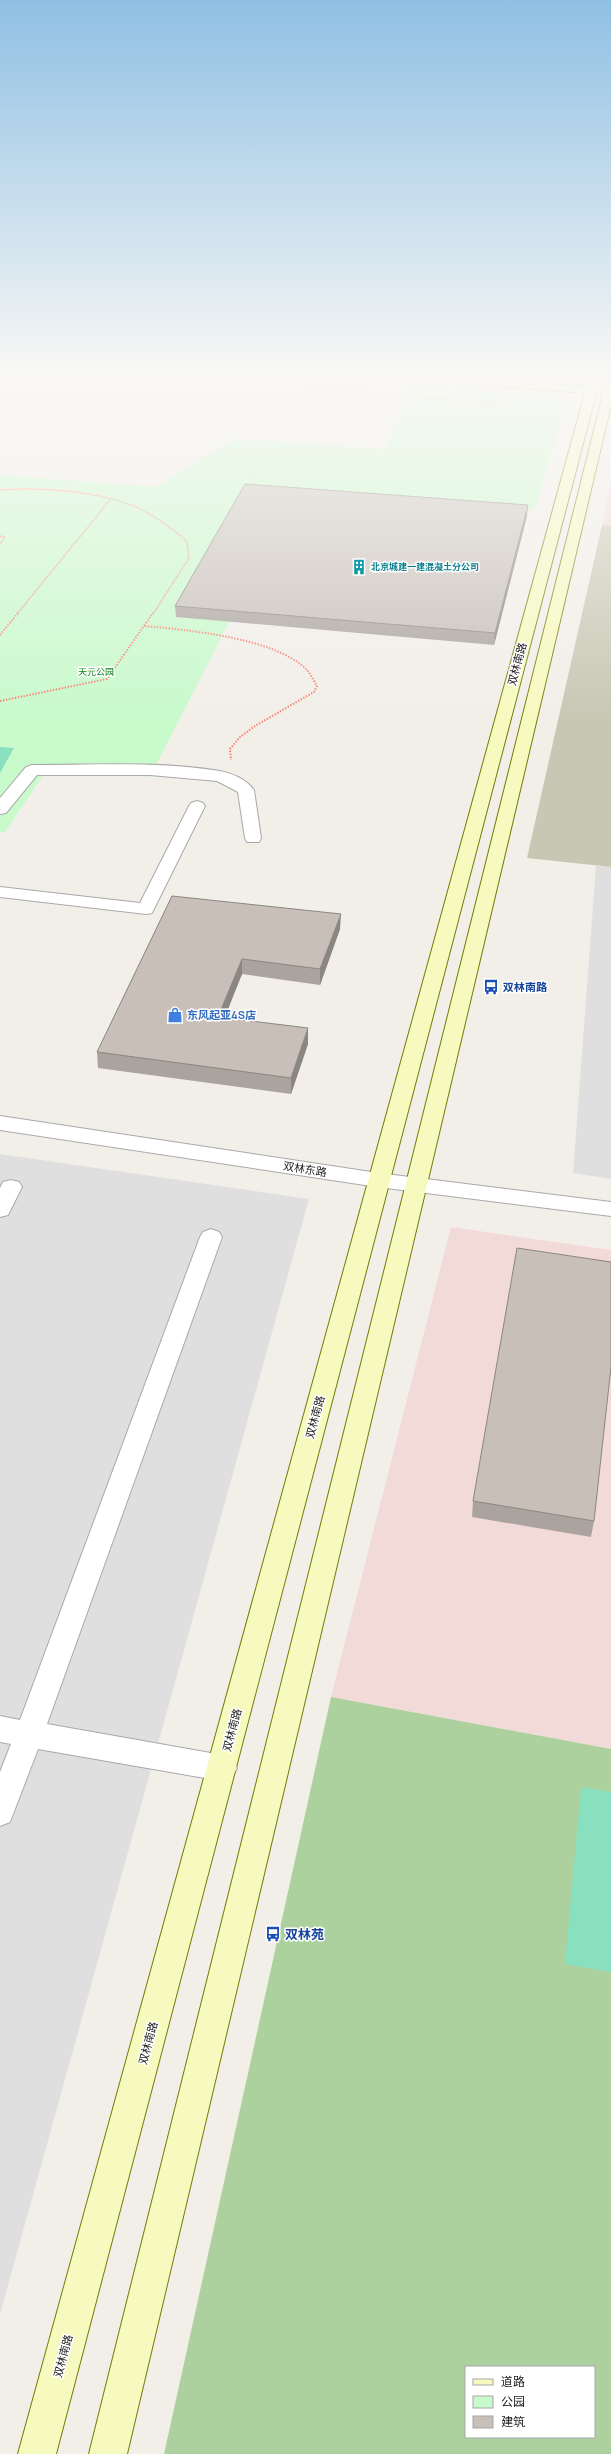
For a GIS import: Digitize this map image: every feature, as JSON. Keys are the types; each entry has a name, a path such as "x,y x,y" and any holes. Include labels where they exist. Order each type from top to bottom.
{"street":[{"name":"双林南路","path":"37,2454 222,1768 378,1180 569,493"},
{"path":"108,2454 415,1185 574,493"},
{"path":"0,809 32,770 150,770 220,776 233,780 246,790 253,838"},
{"path":"0,892 146,909 197,806"},
{"name":"双林东路","path":"0,1123 378,1180 611,1209"},
{"path":"0,1210 11,1187"},
{"path":"0,1812 30,1734 211,1237"},
{"path":"0,1729 222,1768"}],"path":[{"path":"0,701 107,679 145,626 189,558 187,542 177,533 133,506 110,500 55,493"},
{"path":"0,635 110,500"},
{"path":"0,536 6,537 0,544"},
{"path":"145,626 205,632 234,638 274,651 300,665 314,678 317,686 314,692 255,726 240,737 230,749 233,780"}],"shaded area":[{"path":"609,493 611,493 611,526 602,525"},
{"path":"602,525 611,526 611,867 527,858"},
{"path":"596,866 611,867 611,1179 573,1173"},
{"path":"0,1154 309,1199 0,2314"},
{"path":"451,1227 611,1250 611,1749 331,1697"}],"green space":[{"name":"天元公园","path":"0,493 540,493 536,507 229,622 150,777 50,765 5,832 0,832"},
{"path":"0,747 14,748 0,773"},
{"path":"331,1697 611,1749 611,2454 164,2454"},
{"path":"581,1787 611,1792 611,1972 565,1964"}],"building":[{"name":"北京城建一建混凝土分公司","path":"240,493 360,493 528,505 495,633 175,606"},
{"name":"东风起亚4S店","path":"172,896 341,914 320,969 242,959 218,1017 308,1028 291,1078 97,1052"},
{"path":"517,1248 611,1262 611,1367 594,1521 473,1501"}],"place":[{"name":"北京城建一建混凝土分公司","path":"359,567"},
{"name":"双林南路","path":"491,987"},
{"name":"东风起亚4S店","path":"175,1015"},
{"name":"双林苑","path":"273,1934"}]}
